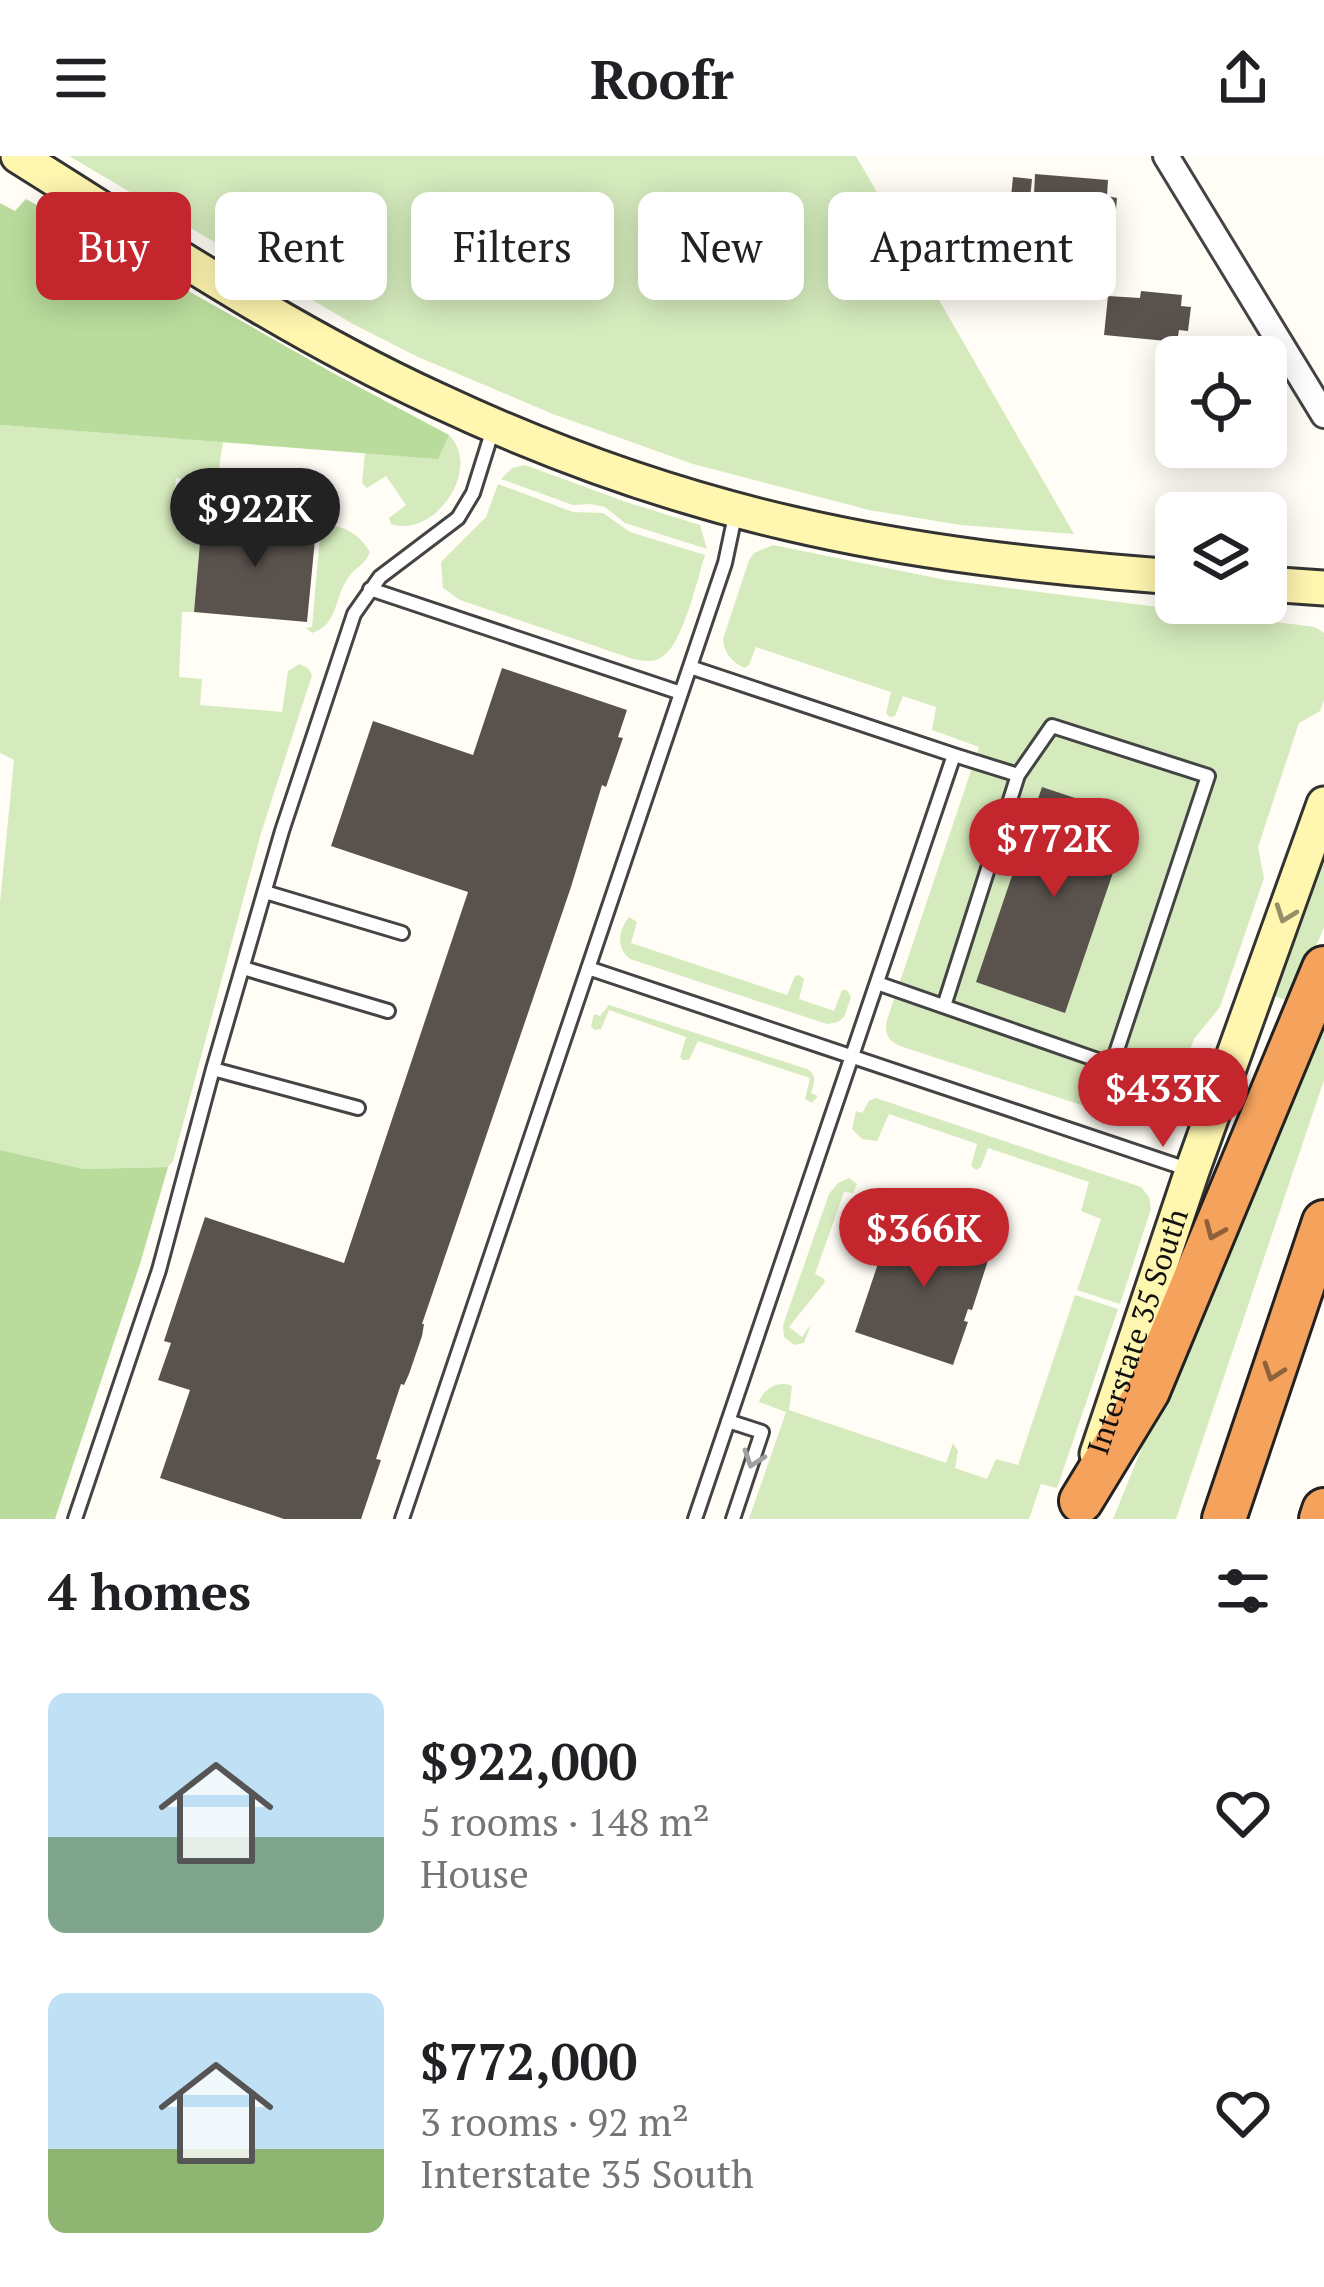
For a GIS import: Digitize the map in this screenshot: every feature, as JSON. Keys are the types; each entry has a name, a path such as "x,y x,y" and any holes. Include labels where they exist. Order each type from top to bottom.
{"highway":[{"path":"1078,1510 1148,1391 1324,968"},
{"path":"1224,1519 1324,1222"},
{"path":"1321,1519 1324,1510"}],"main road":[{"path":"18,156 307,333 494,425 608,470 737,510 856,538 1155,576"},
{"path":"1287,585 1324,588"},
{"name":"Interstate 35 South","path":"1078,1510 1192,1171 1324,804"}],"street":[{"path":"1166,156 1324,415"}],"lane":[{"path":"75,1519 159,1270 281,831 354,614 392,566 458,518 473,493 494,425"},
{"path":"402,1519 725,563 737,510"},
{"path":"370,589 681,693"},
{"path":"690,667 1018,775"},
{"path":"877,983 1112,1065 1208,776 1052,726 1018,775 944,1006"},
{"path":"695,1519 954,755"},
{"path":"265,892 402,933"},
{"path":"243,968 388,1011"},
{"path":"588,968 1192,1171"},
{"path":"213,1069 358,1108"},
{"path":"728,1421 762,1432 733,1519"}],"green space":[{"path":"69,156 856,156 877,192 828,192 828,300 939,300 1074,534 961,525 869,510 693,464 553,414 418,357 312,300 387,300 387,192 215,192 215,242 191,228 191,192 130,192"},
{"path":"26,199 36,205 36,300 191,300 191,293 449,435 438,459 0,425 0,203 15,211"},
{"path":"0,425 223,442 219,468 202,468 200,481 176,478 174,495 199,499 197,518 202,519 194,612 182,612 179,677 202,679 200,705 282,712 288,671 299,664 312,675 261,833 168,1167 84,1169 0,1150 0,903 14,760 0,753"},
{"path":"449,435 458,449 460,465 449,498 423,521 391,524 389,518 406,505 386,476 367,488 362,483 365,453 437,458"},
{"path":"525,465 700,525 707,549 625,523 605,507 573,505 501,479 512,468"},
{"path":"498,484 573,512 603,513 630,532 705,555 670,650 655,660 633,659 460,600 443,588 441,562 486,517"},
{"path":"321,524 350,531 370,552 345,583 327,623 312,633 306,628 312,627"},
{"path":"773,545 946,580 1155,607 1155,624 1287,623 1324,633 1324,700 1320,711 1299,723 1258,847 1264,878 1220,1007 1194,1039 1167,1108 1148,1119 1106,1113 890,1039 887,1020 979,747 932,730 936,707 903,696 895,716 890,717 886,713 891,692 756,647 745,668 733,661 723,639 754,553"},
{"path":"1324,859 1324,927 1294,999 1285,1000 1274,996"},
{"path":"629,917 637,922 631,943 787,995 799,975 804,979 799,999 834,1011 842,990 847,990 851,997 844,1017 827,1024 630,959 620,939"},
{"path":"1324,1001 1324,1080 1176,1519 1113,1519"},
{"path":"609,1005 807,1069 814,1077 811,1093 818,1096 812,1103 805,1099 810,1078 698,1041 689,1060 683,1060 686,1037 609,1010 601,1029 594,1030 594,1014 600,1016"},
{"path":"876,1098 1141,1187 1151,1209 1120,1304 1077,1290 1101,1219 1081,1211 1089,1182 988,1148 976,1170 971,1166 977,1144 889,1114 877,1141 862,1139 852,1129 856,1111 862,1113"},
{"path":"0,1150 84,1169 168,1167 55,1519 0,1519"},
{"path":"849,1178 857,1184 853,1193 844,1192 815,1274 825,1282 789,1327 802,1337 811,1324 804,1343 794,1345 784,1337 783,1325 829,1194"},
{"path":"1075,1295 1118,1309 1057,1488 1041,1484 1029,1519 749,1519 786,1412 759,1402 772,1386 792,1386 789,1410 946,1463 953,1443 958,1451 955,1468 987,1479 996,1459 1018,1465"}],"building":[{"path":"1035,174 1108,180 1107,192 1034,192"},
{"path":"1013,177 1032,179 1031,192 1012,192"},
{"path":"1141,291 1182,295 1181,306 1191,307 1188,331 1155,336 1155,340 1104,335 1108,300 1140,298"},
{"path":"202,519 316,529 307,622 194,612"},
{"path":"502,668 627,710 618,737 623,738 606,787 602,785 422,1324 422,1336 401,1384 361,1519 284,1519 160,1478 190,1390 158,1380 171,1343 164,1341 205,1217 344,1263 468,892 331,846 373,721 473,755"},
{"path":"1042,787 1132,817 1065,1013 976,982"},
{"path":"894,1216 992,1248 953,1365 855,1332"}]}
